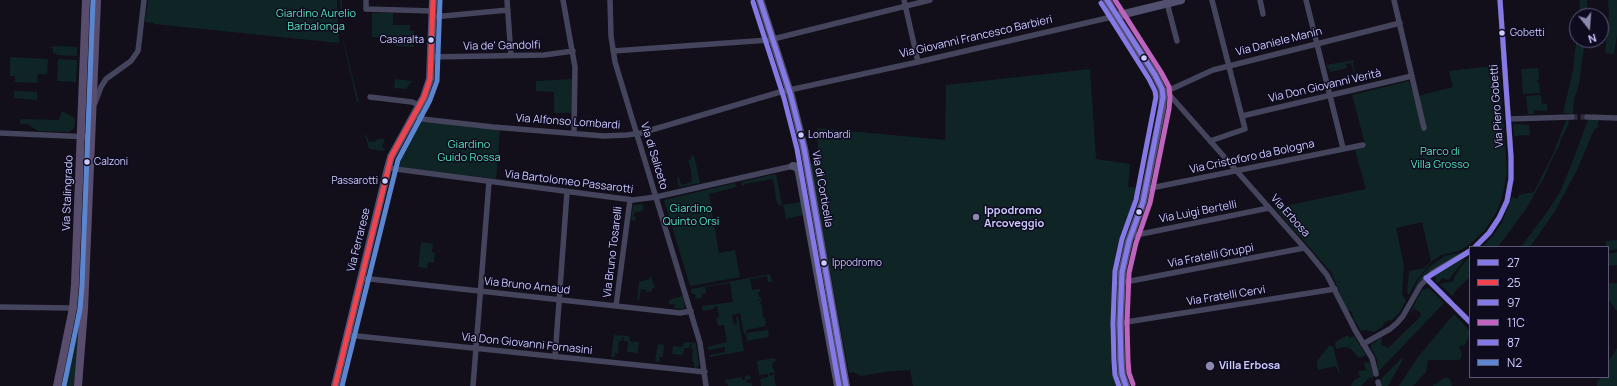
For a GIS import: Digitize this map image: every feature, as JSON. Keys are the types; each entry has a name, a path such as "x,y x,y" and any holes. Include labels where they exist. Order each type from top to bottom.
{"main road":[{"name":"Via Stalingrado","path":"57,386 72,308 76,261 86,0"},
{"name":"Via Stalingrado","path":"78,386 84,309 90,137 97,0"},
{"name":"Via Ferrarese","path":"335,386 391,157 419,105 430,79 433,0"},
{"name":"Via di Corticella","path":"760,0 789,90 807,166 846,386"},
{"path":"1107,0 1165,92 1146,189 1124,259 1120,284 1121,370 1126,386"},
{"name":"Via Giovanni Francesco Barbieri","path":"1116,16 1181,0"},
{"name":"Via di Corticella","path":"793,166 797,167 799,172 838,386"}],"street":[{"path":"91,117 96,98 104,82 109,76 131,61 138,51 144,0"},
{"path":"366,0 366,9 433,14 508,10"},
{"path":"507,0 511,56"},
{"path":"563,0 573,50 575,75 574,133"},
{"name":"Via di Saliceto","path":"610,0 613,51 636,134 701,346 706,386"},
{"path":"613,51 772,39 904,3 930,0"},
{"path":"1210,141 1245,129 1212,0"},
{"path":"1260,0 1263,14"},
{"path":"1306,0 1343,148"},
{"path":"1394,0 1424,128"},
{"name":"Via Piero Gobetti","path":"1476,246 1485,238 1502,213 1509,193 1512,172 1500,0"},
{"path":"904,3 918,62"},
{"path":"1167,3 1177,41"},
{"name":"Via Giovanni Francesco Barbieri","path":"789,90 1116,16"},
{"name":"Via Daniele Manin","path":"1165,92 1211,70 1400,23"},
{"name":"Via de' Gandolfi","path":"431,57 544,55 573,50"},
{"name":"Via Don Giovanni Verità","path":"1242,116 1412,76"},
{"name":"Via Alfonso Lombardi","path":"414,114 422,119 493,127 614,136 636,134 789,90"},
{"name":"Via Erbosa","path":"1165,92 1236,170 1327,275 1363,344 1372,358 1376,374"},
{"path":"370,97 412,102 419,105"},
{"path":"1508,119 1572,117"},
{"path":"1587,117 1617,118"},
{"path":"0,133 90,137"},
{"name":"Via Cristoforo da Bologna","path":"1146,189 1362,145"},
{"name":"Via Bartolomeo Passarotti","path":"388,168 630,200 656,197 793,166"},
{"path":"474,386 490,182"},
{"path":"555,357 567,192"},
{"name":"Via Bruno Tosarelli","path":"616,306 630,200"},
{"name":"Via Luigi Bertelli","path":"1131,236 1269,208"},
{"name":"Via Fratelli Gruppi","path":"1120,284 1304,248"},
{"path":"1363,344 1390,329 1397,323 1403,316 1426,278 1436,270 1469,252"},
{"name":"Via Bruno Arnaud","path":"361,278 616,306 680,312 691,311"},
{"path":"1426,278 1448,300"},
{"name":"Via Fratelli Cervi","path":"1120,323 1334,289"},
{"path":"0,307 72,308"},
{"path":"1458,310 1469,321"},
{"name":"Via Don Giovanni Fornasini","path":"347,335 705,372"}],"green space":[{"name":"Giardino Aurelio Barbalonga","path":"148,0 337,0 339,43 145,22"},
{"path":"340,0 342,0 342,28"},
{"path":"1580,0 1587,0 1587,8 1580,8"},
{"path":"1608,0 1617,0 1617,35 1614,54 1605,53 1606,48 1609,48"},
{"path":"372,13 393,13 393,25 410,25 410,31 414,31 414,47 396,46 396,38 372,37"},
{"path":"343,36 359,102 357,102 343,42"},
{"path":"56,46 77,47 77,56 57,55 53,53 53,48 48,48"},
{"path":"1575,48 1584,48 1579,84 1574,100 1573,114 1563,113 1573,70"},
{"path":"10,57 48,59 47,74 38,74 37,83 15,82 15,76 10,76"},
{"path":"58,59 77,60 76,82 57,81"},
{"path":"1354,60 1353,63 1357,82 1351,63 1346,64 1347,68 1330,72 1330,69 1328,69 1326,65"},
{"name":"Parco di Villa Grosso","path":"1499,65 1507,173 1502,198 1497,211 1485,230 1469,245 1459,251 1441,255 1431,262 1416,281 1409,295 1407,292 1409,271 1424,268 1431,261 1422,222 1396,228 1404,266 1402,294 1406,301 1399,313 1391,321 1389,320 1374,332 1366,330 1361,331 1353,318 1352,312 1347,309 1331,272 1275,208 1366,189 1355,150 1366,147 1352,95 1409,81 1414,97 1453,87 1449,71"},
{"path":"1538,68 1539,79 1536,82 1539,82 1540,93 1523,94 1521,69"},
{"name":"Ippodromo Arcoveggio","path":"1090,69 1096,159 1130,164 1128,187 1141,188 1128,230 1117,280 1115,349 1118,372 1122,386 913,386 910,370 891,371 861,376 853,372 849,373 811,165 818,151 817,128 945,140 946,85"},
{"path":"395,79 412,81 406,89 394,88"},
{"path":"572,79 572,113 554,113 554,92 536,91 536,81"},
{"path":"14,91 37,92 37,100 14,98"},
{"path":"1541,95 1542,104 1547,104 1547,111 1534,110 1534,114 1528,114 1526,96"},
{"path":"62,111 73,117 75,120 74,128 69,132 38,131 28,124 20,124 20,119 59,120"},
{"path":"1599,119 1597,125 1599,125 1594,130 1577,170 1555,211 1531,246 1522,246 1560,192 1588,120"},
{"path":"1566,120 1569,120 1545,176 1526,209 1499,246 1483,246 1492,237 1502,223 1512,197 1517,199 1519,195 1534,192 1554,152"},
{"name":"Giardino Guido Rossa","path":"418,121 500,130 496,179 401,167 398,164 399,160"},
{"path":"1515,124 1529,125 1530,135 1514,136 1513,126"},
{"path":"366,134 369,142 375,142 377,139 385,139 382,147 385,149 384,151 369,149"},
{"path":"86,145 80,307 74,386 62,386 74,330 79,294"},
{"path":"694,155 700,183 679,187 677,177 679,177 681,185 692,182 688,160"},
{"path":"776,174 782,205 801,202 803,215 786,219 784,207 777,204 773,179 745,184 742,186 741,182"},
{"name":"Giardino Quinto Orsi","path":"735,183 736,187 709,194 719,253 735,250 740,277 690,286 664,200"},
{"path":"642,204 644,210 634,213 633,217 635,216 636,220 631,221 633,205"},
{"path":"1617,240 1617,249 1609,251 1609,246 1606,246 1605,241"},
{"path":"421,242 433,244 432,252 435,253 434,263 428,262 427,268 418,267"},
{"path":"1465,252 1430,271 1418,284 1412,294 1419,279 1429,267 1445,256"},
{"path":"1617,252 1617,265 1609,266 1609,254"},
{"path":"1469,257 1469,278 1452,296 1440,284 1454,281 1454,277"},
{"path":"1466,258 1448,280 1442,278 1439,282 1436,282 1435,275 1438,272"},
{"path":"650,274 655,288 652,288 652,291 649,292 641,289 639,300 637,300 639,282 650,279"},
{"path":"770,274 772,282 768,282 767,276 750,279 752,290 760,289 760,292 758,292 761,299 754,301 762,300 760,305 762,304 763,318 765,318 766,326 746,330 746,333 768,330 769,337 747,341 746,334 744,334 740,313 732,315 734,325 737,324 736,317 738,317 744,351 710,357 709,355 725,352 725,347 708,350 707,347 727,342 724,325 718,326 716,318 719,317 717,306 714,307 714,309 703,311 702,306 733,302 730,283 705,287 706,293 702,294 702,298 694,299 696,298 695,294 692,294 691,289"},
{"path":"1609,283 1617,283 1617,311 1609,300"},
{"path":"1428,288 1444,303 1378,372 1377,359 1371,349 1371,345 1382,337 1381,345 1388,348 1421,316 1421,313 1414,309 1410,313 1422,290"},
{"path":"683,296 685,306 683,309 674,308 675,304 669,304 669,300"},
{"path":"1454,314 1469,330 1469,336 1465,345 1459,346 1462,355 1460,360 1428,360 1426,372 1413,386 1399,386 1418,357"},
{"path":"614,335 629,336 630,341 639,342 638,353 627,352 628,342 623,341 624,337 622,337 621,341 619,341 618,353 615,353 615,357 611,357"},
{"path":"1346,336 1350,338 1354,336 1366,355 1359,358 1350,348 1344,347 1336,349 1335,342"},
{"path":"685,342 696,343 699,365 696,368 694,368 694,362 692,361 692,344 690,344 689,348 684,348 683,355 672,354 673,346 682,347"},
{"path":"658,344 664,345 663,357 660,357 659,362 655,361"},
{"path":"1329,346 1333,347 1340,374 1336,366 1318,370 1317,361"},
{"path":"1617,348 1617,386 1597,386 1600,378 1609,378 1609,360"},
{"path":"775,358 776,361 773,362 772,366 775,373 769,373 770,376 775,374 774,377 776,386 761,386 760,379 768,377 768,374 759,375 757,361"},
{"path":"1402,358 1403,359 1388,386 1382,386 1381,379"},
{"path":"1369,362 1374,376 1372,378 1370,377 1361,386 1351,386 1354,380 1360,377 1358,371 1366,370 1364,363"},
{"path":"750,375 751,379 746,380 747,383 752,383 752,386 728,386 728,383 726,383 725,380 742,377 742,380 745,380 745,376"},
{"path":"1446,377 1450,379 1452,386 1432,386"}],"tunnel":[{"path":"1572,117 1587,117"},
{"path":"1448,300 1458,310"}],"transit line":[{"name":"N2","path":"64,386 80,309 82,285 93,0"},
{"name":"25","path":"335,386 391,157 424,97 430,79 433,0"},
{"name":"N2","path":"342,386 398,160 430,100 437,81 440,0"},
{"name":"27","path":"760,0 791,96 804,148 846,386"},
{"name":"27","path":"1107,0 1155,75 1162,89 1163,97 1143,202 1129,241 1122,272 1120,323 1121,361 1122,374 1126,386"},
{"name":"11C","path":"1115,0 1161,72 1169,87 1170,97 1169,109 1150,203 1136,243 1129,273 1127,323 1128,361 1129,373 1133,384"},
{"name":"87","path":"1476,246 1489,233 1499,218 1507,201 1511,179 1511,157 1500,0"},
{"name":"97","path":"753,2 784,98 797,149 839,386"},
{"name":"97","path":"1101,3 1149,79 1155,91 1156,97 1136,200 1122,239 1115,271 1113,323 1114,361 1115,375 1119,386"},
{"name":"87","path":"1426,278 1469,252"},
{"name":"87","path":"1426,278 1469,321"}],"place":[{"name":"Gobetti","path":"1502,33"},
{"name":"Casaralta","path":"431,40"},
{"name":"Lombardi","path":"801,135"},
{"name":"Calzoni","path":"87,162"},
{"name":"Passarotti","path":"385,181"},
{"name":"Ippodromo Arcoveggio","path":"976,217"},
{"name":"Ippodromo","path":"824,263"},
{"name":"Villa Erbosa","path":"1210,366"}]}
